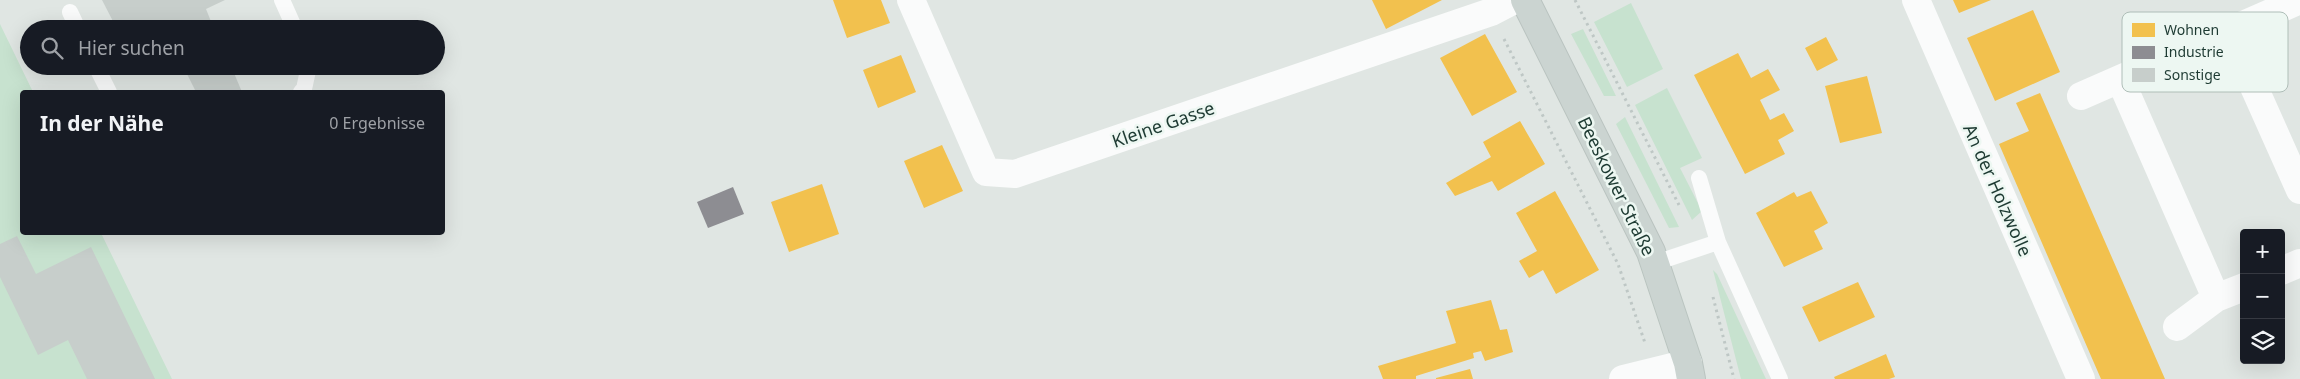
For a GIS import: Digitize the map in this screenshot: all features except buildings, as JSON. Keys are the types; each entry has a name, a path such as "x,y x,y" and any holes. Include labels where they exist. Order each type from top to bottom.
{"main road":[{"name":"Beeskower Straße","path":"1525,0 1655,263 1690,371"}],"street":[{"name":"Kleine Gasse","path":"911,0 986,172 1015,174 1503,6"},
{"name":"An der Holzwolle","path":"1916,0 2081,379"},
{"path":"2273,12 2300,0"},
{"path":"2081,96 2120,79 2122,84"},
{"path":"2126,92 2216,298"},
{"path":"2256,92 2300,190"},
{"path":"2285,269 2300,263"},
{"path":"2178,327 2216,298 2240,289"},
{"path":"1623,379 1654,370 1690,371"}],"lane":[{"path":"282,0 291,20"},
{"path":"70,12 74,20"},
{"path":"100,75 108,90"},
{"path":"303,90 307,75"},
{"path":"1699,178 1718,242 1780,379"},
{"path":"1655,263 1718,242"}],"path":[{"path":"1575,0 1678,204 1697,249 1709,281 1734,379"},
{"path":"1503,6 1618,264 1654,370"}],"green space":[{"path":"1631,3 1663,69 1627,87 1594,22"},
{"path":"0,24 20,65 20,75 25,75 32,90 20,90 20,235 102,235 172,379 0,379"},
{"path":"1583,29 1616,96 1604,96 1571,34"},
{"path":"1667,88 1702,158 1680,168 1702,211 1692,220 1635,105"},
{"path":"1625,117 1679,227 1669,228 1616,124"},
{"path":"1713,270 1717,274 1766,379 1741,379"}]}
